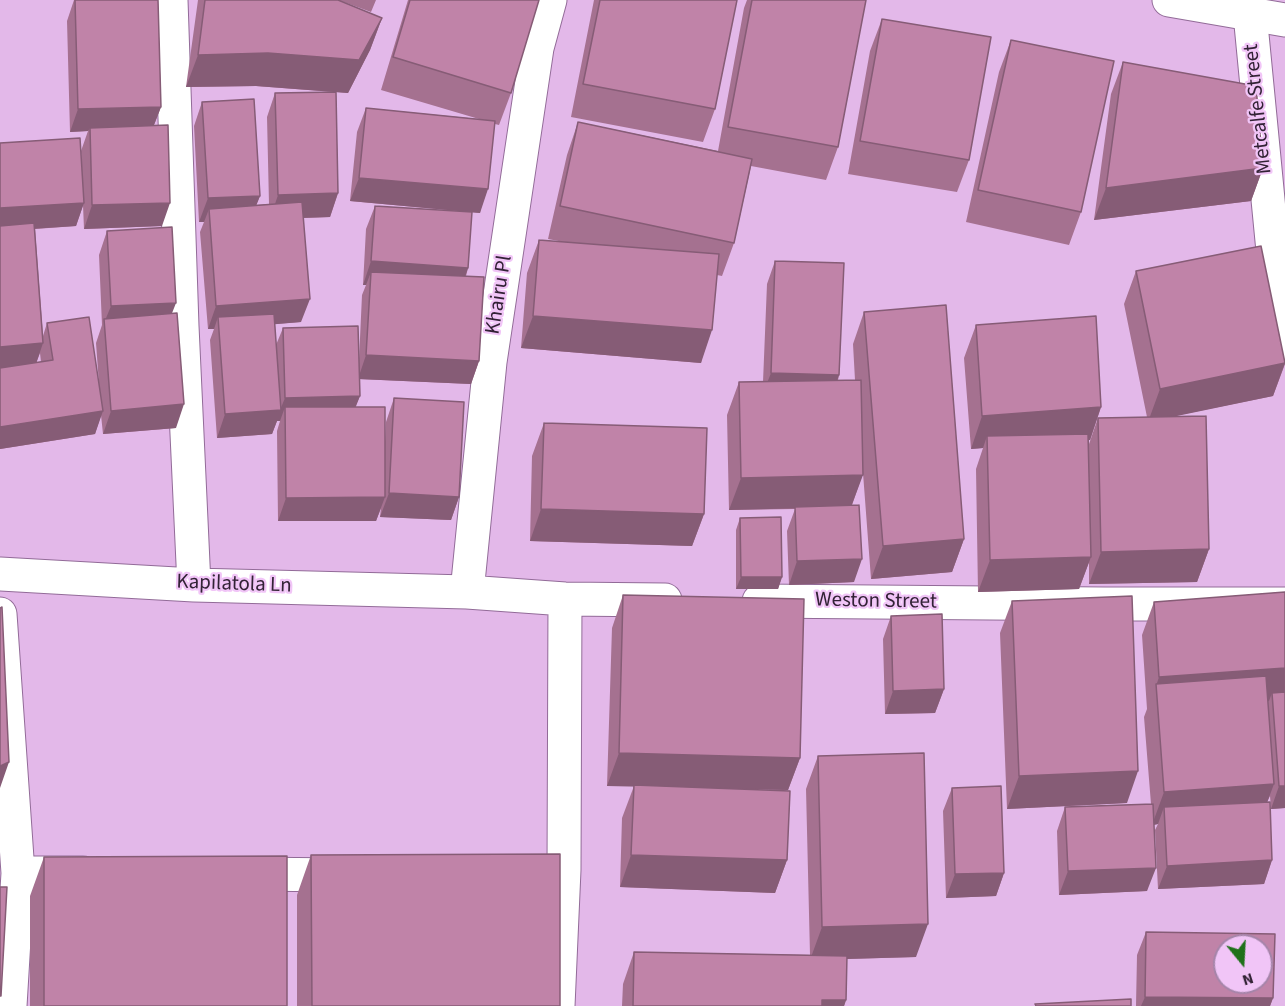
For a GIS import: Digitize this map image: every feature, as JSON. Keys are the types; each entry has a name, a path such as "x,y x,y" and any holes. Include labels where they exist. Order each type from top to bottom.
{"street":[{"path":"171,0 182,326 194,585"},
{"name":"Khairu Pl","path":"467,592 490,362 537,48 550,0"},
{"path":"1169,0 1285,20"},
{"name":"Metcalfe Street","path":"1250,14 1279,313 1285,346"},
{"name":"Kapilatola Ln","path":"0,574 194,585 467,592"},
{"path":"467,592 565,599 694,600"},
{"path":"558,1006 564,870 565,599"},
{"name":"Weston Street","path":"729,600 1285,604"},
{"path":"0,614 18,873 10,1006"},
{"path":"530,871 564,870"},
{"path":"18,873 111,873"},
{"path":"216,874 379,875"}],"building":[{"path":"75,0 158,0 161,107 78,109"},
{"path":"205,0 338,0 382,18 359,60 268,53 198,55"},
{"path":"410,0 539,0 511,93 393,57"},
{"path":"600,0 737,0 715,109 583,84"},
{"path":"752,0 866,0 838,147 728,127"},
{"path":"882,19 991,37 969,160 860,141"},
{"path":"1011,40 1114,61 1081,212 978,190"},
{"path":"1123,62 1256,86 1263,168 1106,188"},
{"path":"336,92 338,193 278,195 275,93"},
{"path":"254,99 260,196 208,198 202,102"},
{"path":"366,108 495,121 488,189 359,178"},
{"path":"578,122 752,159 734,243 560,206"},
{"path":"168,125 170,203 92,205 90,128"},
{"path":"80,138 84,203 0,208 0,143"},
{"path":"302,202 310,299 216,306 209,209"},
{"path":"375,206 472,212 468,268 371,261"},
{"path":"34,223 43,343 0,347 0,226"},
{"path":"172,227 176,303 111,306 107,231"},
{"path":"539,240 719,254 712,330 533,316"},
{"path":"1261,246 1285,363 1160,389 1136,271"},
{"path":"775,261 844,263 839,375 771,373"},
{"path":"371,272 484,277 479,361 366,355"},
{"path":"946,305 964,539 883,546 864,312"},
{"path":"177,313 184,404 111,411 104,319"},
{"path":"274,314 281,410 225,414 218,317"},
{"path":"1096,316 1101,407 982,416 976,325"},
{"path":"89,317 103,411 0,427 0,368 53,360 47,323"},
{"path":"358,326 360,396 285,398 283,328"},
{"path":"861,380 863,475 741,478 739,382"},
{"path":"394,398 464,402 459,497 389,493"},
{"path":"285,407 385,407 385,497 286,498"},
{"path":"1206,416 1209,549 1101,552 1098,418"},
{"path":"544,423 707,428 704,514 541,509"},
{"path":"1088,434 1091,557 990,560 987,436"},
{"path":"859,505 862,559 797,561 795,507"},
{"path":"781,517 782,577 741,577 740,518"},
{"path":"1285,592 1285,668 1159,677 1154,602"},
{"path":"623,595 804,599 800,758 619,753"},
{"path":"1132,596 1138,771 1019,776 1012,601"},
{"path":"2,607 9,762 0,766 0,608"},
{"path":"942,614 944,689 893,691 891,616"},
{"path":"1266,676 1274,784 1164,792 1156,684"},
{"path":"1285,692 1285,786 1279,786 1272,693"},
{"path":"924,753 928,924 822,927 818,756"},
{"path":"634,785 790,791 787,860 631,855"},
{"path":"1001,786 1004,873 955,874 952,788"},
{"path":"1270,802 1272,860 1167,866 1164,807"},
{"path":"1153,804 1156,868 1068,871 1065,807"},
{"path":"560,854 560,1006 312,1006 311,855"},
{"path":"287,856 287,1006 44,1006 44,857"},
{"path":"0,887 7,887 1,996 0,996"},
{"path":"1146,932 1275,934 1273,998 1145,997"},
{"path":"634,952 847,956 846,1000 822,1000 822,1006 633,1006"},
{"path":"1131,999 1131,1006 1036,1006 1035,1004"}]}
